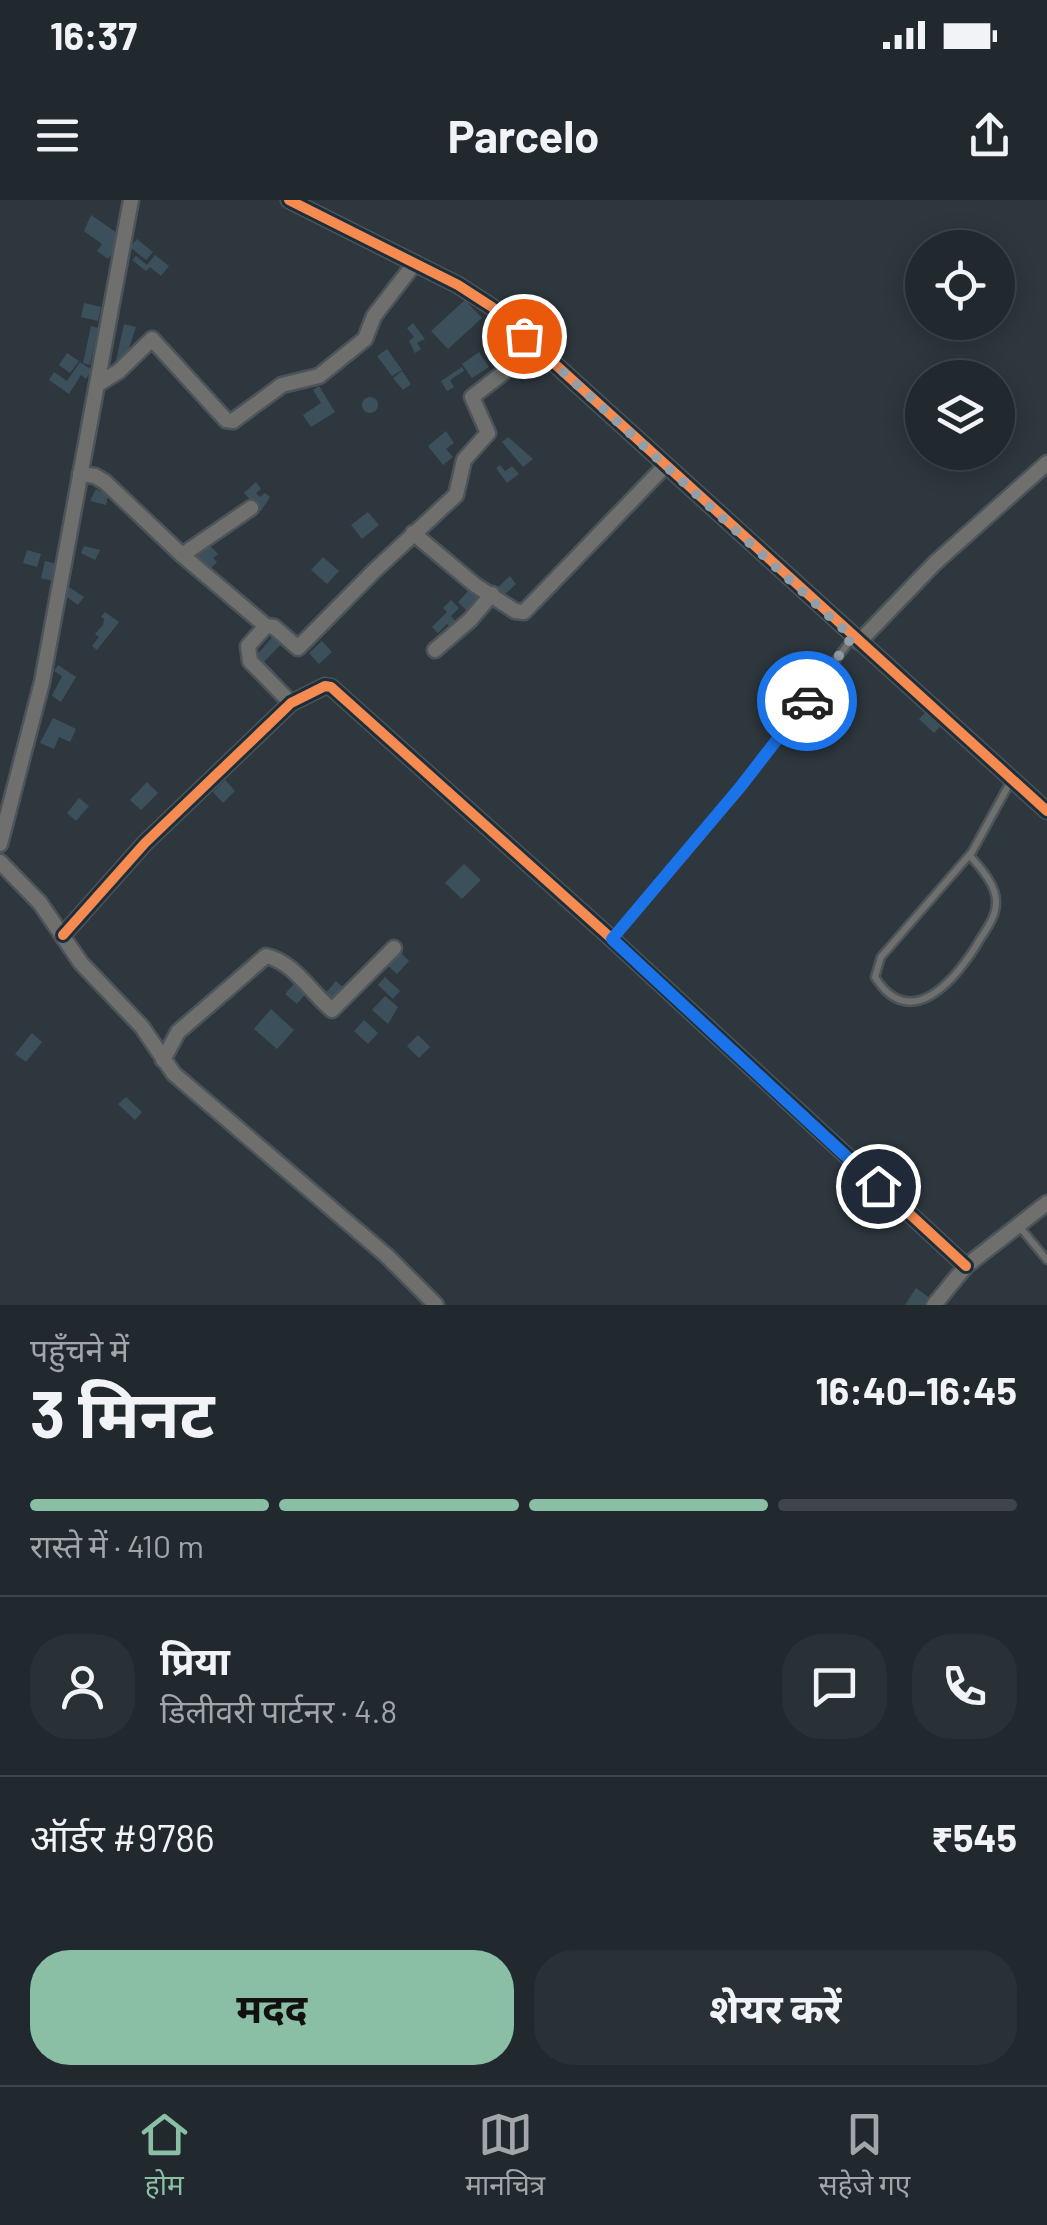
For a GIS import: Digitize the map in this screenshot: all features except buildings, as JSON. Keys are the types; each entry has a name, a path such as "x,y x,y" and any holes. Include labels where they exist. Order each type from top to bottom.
{"street":[{"path":"0,844 42,682 132,200"},
{"path":"289,200 469,291 524,336 1047,811"},
{"path":"100,383 119,371 152,339 226,420 233,422 282,385 323,373 365,339 374,316 415,263"},
{"path":"80,474 105,482 182,555 298,648 458,492 464,460 488,433 472,397 503,373 524,336"},
{"path":"859,638 1047,463"},
{"path":"413,533 468,580 516,611 527,611 666,466"},
{"path":"182,555 251,508"},
{"path":"435,650 470,620 492,594"},
{"path":"266,626 248,646 250,661 291,703"},
{"path":"63,936 145,843 291,703 325,686 338,690 966,1266"},
{"path":"0,862 40,904 81,963 142,1026 174,1074 387,1256 436,1305"},
{"path":"163,1060 178,1032 266,956 274,957 301,978 332,1010 394,948"},
{"path":"934,1305 966,1266 1047,1203"}],"lane":[{"path":"612,939 859,638"},
{"path":"970,856 996,894 994,915 962,968 940,991 916,1001 894,998 875,978 881,957 970,856 1012,779"},
{"path":"1018,1225 1047,1260"}],"cycle path":[{"path":"289,200 458,285 492,307 1047,811"},
{"path":"63,935 145,843 291,703 325,686 331,687 612,939 966,1266"}],"way so far":[{"path":"524,336 852,637 807,701"}],"route":[{"path":"807,701 612,939 878,1186"}]}
